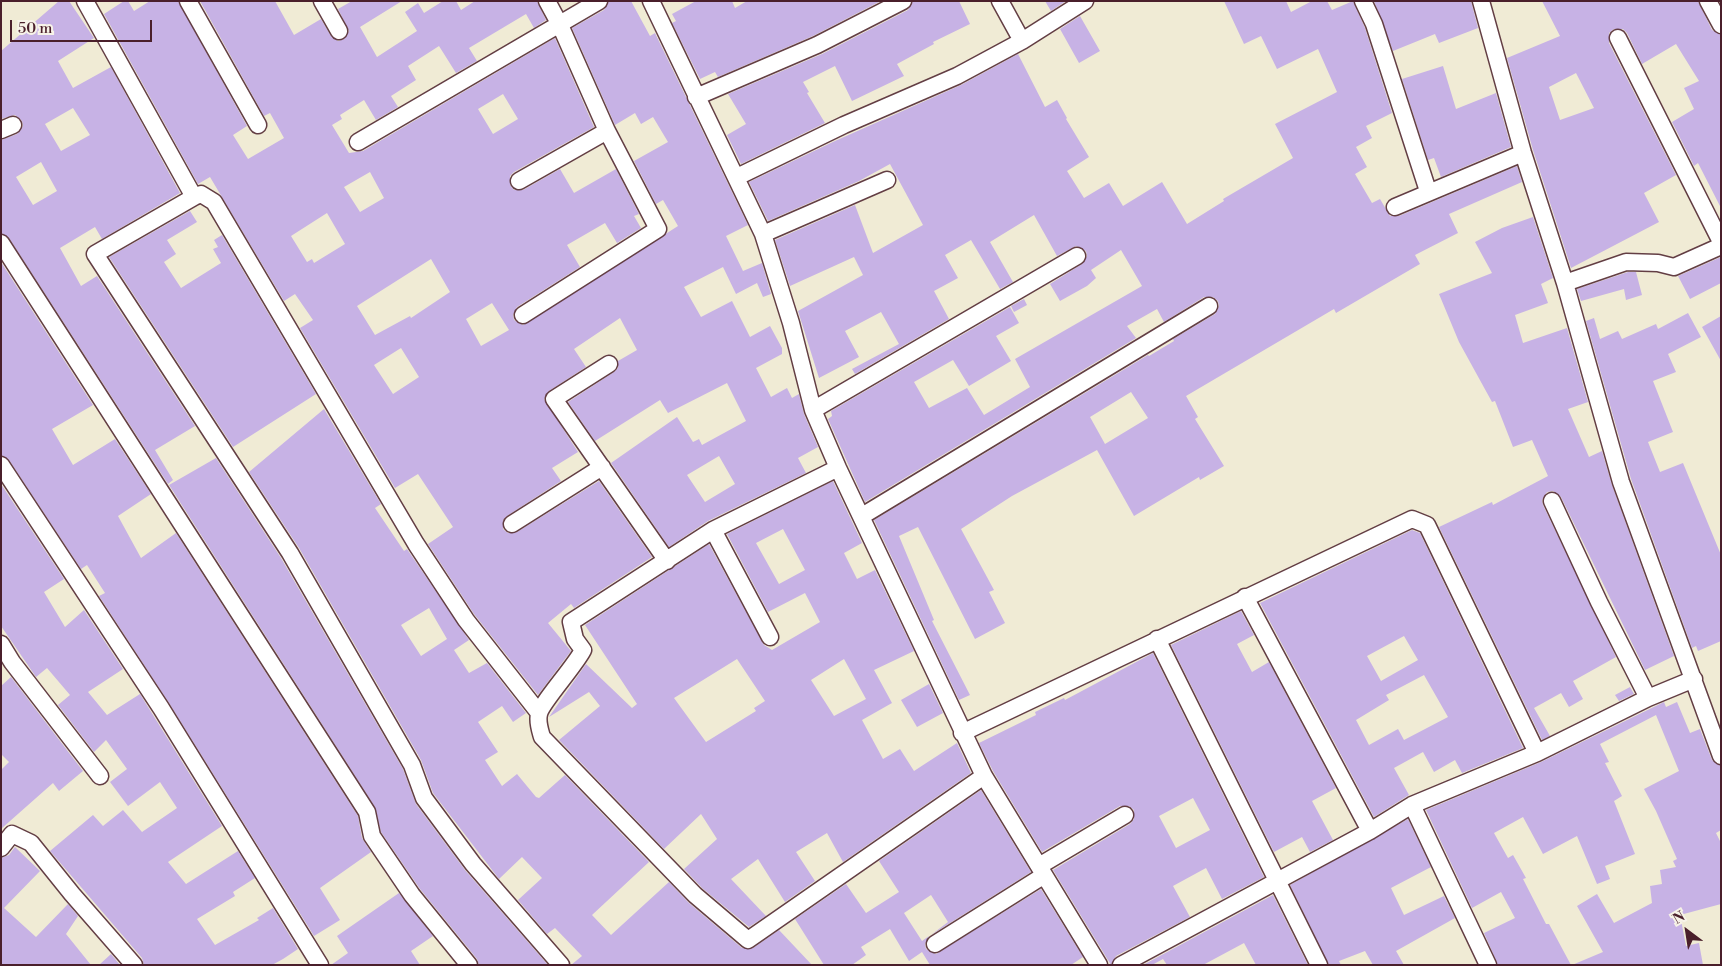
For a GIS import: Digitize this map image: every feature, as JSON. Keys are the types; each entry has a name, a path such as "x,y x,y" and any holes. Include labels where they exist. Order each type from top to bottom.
{"street":[{"path":"84,1 194,196"},
{"path":"188,1 258,125"},
{"path":"322,1 339,31"},
{"path":"523,314 658,229 607,131 560,25 547,1"},
{"path":"358,142 599,1"},
{"path":"651,1 696,97 738,177 763,234 790,323 813,410 838,468 984,776 1094,963"},
{"path":"696,97 817,44 903,1"},
{"path":"1000,1 1022,41"},
{"path":"738,177 844,125 957,76 1022,41 1085,1"},
{"path":"1363,1 1374,24 1428,191"},
{"path":"1481,1 1523,153 1564,283 1621,482 1721,756"},
{"path":"1708,1 1721,25"},
{"path":"1618,38 1721,242"},
{"path":"519,182 607,131"},
{"path":"1395,207 1428,191 1523,153"},
{"path":"763,234 887,180"},
{"path":"539,713 466,620 416,544 214,202 202,194 194,196 95,254 290,552 412,765 424,798 473,864 561,965"},
{"path":"1,243 366,812 372,836 412,895 469,965"},
{"path":"1564,283 1626,262 1658,263 1674,267 1721,246"},
{"path":"813,410 1077,256"},
{"path":"862,516 1209,306"},
{"path":"609,364 554,399 667,561"},
{"path":"1,465 161,708 320,965"},
{"path":"512,524 602,467"},
{"path":"838,468 713,530 571,622 575,639 583,650 576,664 539,713 538,724 542,737 695,895 748,940 984,776"},
{"path":"1552,500 1599,602 1648,698"},
{"path":"962,733 1245,597 1412,520 1427,525 1537,753"},
{"path":"713,530 770,637"},
{"path":"1245,597 1370,831"},
{"path":"1157,640 1319,965"},
{"path":"1,644 12,662 100,776"},
{"path":"1121,965 1370,831 1412,805 1537,753 1648,698 1694,679"},
{"path":"1412,805 1488,965"},
{"path":"935,944 1125,815"},
{"path":"1,848 12,834 31,843 72,894 134,965"}],"building":[{"path":"59,1 69,1 94,38 58,61 73,88 111,67 180,193 102,239 95,227 60,248 81,286 97,276 195,426 155,450 173,480 168,484 9,238 1,233 1,140 17,134 23,126 22,121 15,115 1,119 1,51","holes":["73,108 90,135 61,151 45,124","41,162 57,191 33,205 16,177"]},
{"path":"124,1 128,1 134,11 150,1 178,1 247,126 233,135 248,159 284,138 270,113 264,116 200,1 275,1 294,35 321,19 331,36 338,41 344,39 349,31 338,9 352,1 402,1 360,27 377,57 417,31 405,12 418,3 424,13 443,1 456,1 461,10 475,1 537,1 546,20 534,28 526,14 469,48 477,61 456,73 439,46 408,66 416,80 391,96 398,107 376,120 364,100 340,115 342,119 332,125 349,153 363,151 555,38 594,127 514,172 510,176 510,185 514,190 523,190 560,169 574,193 616,169 639,214 634,216 641,228 617,243 605,223 567,245 580,267 517,307 513,315 514,320 523,325 678,226 663,200 656,204 634,161 668,142 653,117 641,124 635,113 615,125 572,28 604,10 609,1 631,1 650,36 655,33 748,225 726,236 743,271 762,263 771,294 763,297 757,283 736,294 723,267 684,287 701,317 732,301 750,337 770,326 782,348 782,354 756,368 771,397 787,388 792,398 799,394 804,414 818,447 798,458 806,473 708,521 669,547 611,463 677,417 693,442 699,439 702,445 746,421 727,383 668,413 660,400 595,441 568,402 614,372 618,368 618,361 637,350 620,318 574,349 586,367 549,391 544,399 578,452 552,468 561,481 507,516 503,520 503,529 508,533 517,532 599,481 652,557 574,608 571,604 548,623 571,651 538,695 474,614 428,544 453,527 418,474 395,488 300,328 313,320 295,294 284,301 210,177 198,184 104,14","holes":["503,94 518,119 493,134 478,109","370,172 384,198 360,212 344,187","327,213 345,244 314,263 312,259 307,262 291,236","431,259 450,292 411,318 410,316 375,335 357,306","492,303 509,330 481,346 466,319","401,348 419,377 393,394 374,365","719,456 735,484 705,502 687,475"]},
{"path":"696,1 732,1 735,8 747,1 881,1 813,36 718,77 715,72 700,79 672,23 676,21 672,14"},
{"path":"913,1 959,1 970,24 933,42 934,44 897,64 904,76 852,101 835,66 803,82 809,92 807,93 825,123 741,164 727,135 746,124 728,94 822,54 908,10"},
{"path":"1045,1 1066,1 1051,11"},
{"path":"1224,1 1286,1 1291,12 1312,1 1327,1 1332,10 1353,1 1365,28 1392,113 1366,126 1372,138 1356,147 1367,167 1355,174 1372,203 1380,199 1390,216 1399,216 1517,166 1522,182 1449,214 1458,233 1415,255 1420,264 1336,313 1334,309 1186,396 1198,417 1195,419 1224,466 1200,480 1199,477 1134,516 1097,450 1012,496 961,529 994,590 989,592 1005,623 975,639 918,527 899,536 934,620 932,621 970,695 959,700 874,520 1174,341 1173,339 1215,314 1219,306 1218,301 1213,297 1204,297 1164,322 1157,309 1127,326 1136,338 865,502 828,419 832,416 831,411 1010,307 1019,323 996,336 1011,361 969,386 953,360 914,382 929,408 967,388 984,415 1030,387 1015,359 1142,286 1121,250 1091,270 1096,278 1087,286 1060,301 1050,284 1082,264 1087,256 1086,251 1076,246 1057,256 1034,215 990,242 1013,282 1000,289 971,240 945,255 958,278 934,291 949,319 855,374 852,369 899,344 881,312 845,331 859,357 819,378 798,311 863,275 854,257 790,286 775,240 855,205 873,253 923,225 890,164 859,181 768,221 749,182 835,141 961,85 1018,54 1045,107 1057,100 1089,157 1067,171 1084,198 1109,183 1123,206 1162,182 1187,224 1224,201 1223,199 1293,158 1275,124 1337,92 1318,49 1277,69 1261,36 1244,44","holes":["1131,392 1148,418 1105,444 1090,417"]},
{"path":"1374,1 1471,1 1478,28 1439,43 1435,34 1393,51"},
{"path":"1542,1 1698,1 1712,30 1721,35 1721,208 1698,163 1694,166 1672,122 1694,109 1684,88 1699,81 1676,44 1642,64 1627,33 1623,29 1614,29 1609,33 1609,43 1676,175 1644,193 1659,222 1571,268 1533,150 1507,58 1560,36","holes":["1576,73 1594,108 1560,120 1549,87"]},
{"path":"1080,16 1100,51 1079,63 1060,29"},
{"path":"1443,66 1456,109 1496,93 1511,147 1441,177 1434,158 1428,160 1402,79"},
{"path":"190,211 197,222 167,240 176,254 164,262 181,288 221,263 213,249 218,247 214,240 222,235 316,394 233,447 109,257"},
{"path":"1533,217 1553,278 1541,284 1548,303 1515,315 1523,343 1567,328 1588,402 1568,409 1589,457 1602,451 1612,485 1674,656 1645,670 1561,497 1553,491 1547,492 1542,500 1543,505 1616,657 1573,681 1583,699 1569,707 1561,693 1534,708 1550,736 1542,740 1439,527 1492,502 1493,505 1548,476 1532,440 1513,447 1495,401 1492,402 1459,342 1439,294 1492,273 1475,242 1502,228"},
{"path":"1721,257 1721,283 1690,299 1678,276"},
{"path":"1,262 93,405 52,429 73,465 115,439 151,494 118,516 141,558 176,533 358,816 362,838 371,852 320,888 340,920 314,936 169,703 99,596 105,593 87,565 81,569 9,460 1,455"},
{"path":"1628,272 1636,272 1642,295 1626,300 1624,289 1581,301 1577,289"},
{"path":"1024,299 1027,305 1014,312 1011,306"},
{"path":"1688,313 1701,337 1668,354 1676,372 1653,381 1673,432 1648,442 1660,472 1683,463 1721,555 1721,641 1698,651 1696,646 1692,648 1631,479 1586,321 1594,318 1600,339 1618,331 1622,339 1656,324 1658,329"},
{"path":"1721,316 1721,361 1702,327"},
{"path":"324,409 381,504 375,508 404,551 407,549 469,640 454,650 469,673 487,663 526,713 513,722 502,706 478,722 498,752 485,760 502,786 517,774 536,797 539,798 565,775 649,862 592,915 611,935 669,882 689,903 742,948 753,948 779,930 812,965 571,965 582,956 555,928 547,934 518,900 542,878 522,857 499,879 433,793 421,760 299,548 249,472","holes":["429,608 447,639 421,656 401,625"]},
{"path":"216,458 281,558 403,769 416,804 465,870 548,965 479,965 477,959 420,889 381,832 375,807 169,485"},
{"path":"833,481 862,543 844,553 857,579 875,570 914,651 874,670 892,703 862,720 883,759 900,749 914,771 957,743 971,773 843,862 827,833 796,852 815,881 785,902 758,859 731,879 766,916 749,927 702,888 684,869 717,839 701,814 664,849 559,740 600,706 589,692 549,717 586,664 632,708 637,704 585,625 709,544 764,645 772,650 820,622 805,593 768,612 727,534","holes":["783,529 805,570 779,584 756,543","737,659 765,701 754,708 756,711 706,742 674,698","844,659 866,699 834,716 811,680"]},
{"path":"1,484 64,579 44,592 65,627 84,610 123,669 88,692 107,715 140,694 222,826 168,862 186,884 238,851 255,878 233,892 235,896 197,919 215,945 259,920 257,918 273,908 298,949 283,959 272,965 144,965 142,958 50,851 93,815 103,826 123,810 142,832 177,808 160,782 128,806 110,782 127,769 106,740 94,752 58,705 70,695 47,668 36,677 1,626"},
{"path":"1412,530 1420,533 1523,748 1462,773 1455,760 1434,772 1423,752 1394,768 1409,795 1374,817 1260,603","holes":["1404,636 1418,660 1381,681 1367,656","1424,675 1448,717 1404,740 1398,729 1369,745 1356,720 1389,700 1386,695"]},
{"path":"1241,611 1254,635 1237,644 1252,672 1269,662 1336,788 1312,801 1333,840 1310,852 1302,837 1274,852 1171,645"},
{"path":"1153,653 1264,877 1222,899 1206,868 1173,886 1190,917 1116,956 1111,965 1053,870 1130,824 1134,819 1134,810 1129,806 1120,806 1042,852 993,771 979,743 1036,715 1035,712 1064,698 1065,700","holes":["1193,798 1210,830 1176,848 1159,816"]},
{"path":"11,677 83,771 59,791 53,783 1,829 1,770 9,762 1,754 1,686"},
{"path":"929,684 943,713 917,727 901,700"},
{"path":"1630,687 1634,694 1619,701 1615,695"},
{"path":"1664,702 1666,707 1677,702 1690,733 1700,729 1712,760 1721,766 1721,830 1716,833 1721,843 1721,904 1680,915 1686,946 1699,943 1703,965 1572,965 1603,952 1577,906 1597,894 1614,923 1652,903 1650,886 1662,884 1660,870 1676,867 1673,861 1677,859 1644,789 1679,771 1656,715 1600,744 1609,762 1605,763 1622,796 1614,801 1635,854 1605,866 1610,879 1597,884 1577,836 1543,854 1523,817 1494,833 1508,858 1513,855 1526,878 1523,879 1546,924 1549,924 1571,965 1498,965 1484,933 1515,918 1501,892 1472,908 1426,810 1541,762"},
{"path":"981,790 1031,872 931,935 948,922 931,895 904,913 922,941 929,936 925,944 926,949 936,954 1041,889 1083,957 1071,965 930,965 922,952 909,961 890,929 861,947 866,955 852,965 824,965 795,919 846,884 866,913 899,892 879,861"},
{"path":"1408,819 1431,867 1391,888 1404,915 1444,896 1455,918 1396,951 1404,965 1373,965 1365,951 1339,961 1341,965 1329,965 1290,885"},
{"path":"15,847 40,871 4,908 36,937 68,904 78,916 66,934 91,965 1,965 1,858 9,855"},
{"path":"399,893 433,936 411,951 420,965 331,965 348,953 337,936"},
{"path":"1273,895 1308,965 1256,965 1244,943 1203,965 1167,965 1163,959 1152,965 1143,965"},
{"path":"111,954 120,965 99,965"}]}
